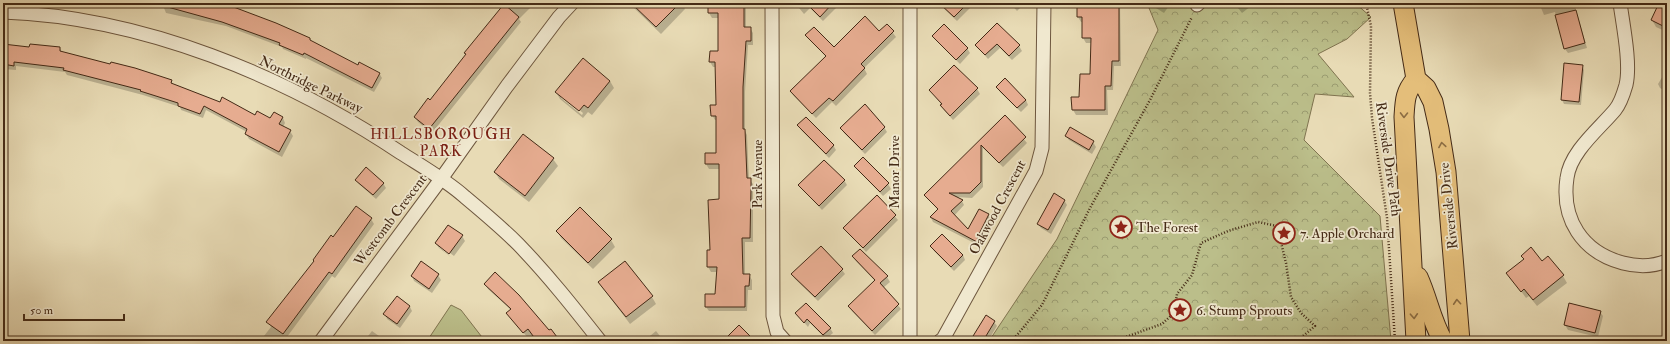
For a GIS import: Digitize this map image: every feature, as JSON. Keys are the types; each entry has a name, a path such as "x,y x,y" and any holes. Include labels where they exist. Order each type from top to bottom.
{"highway":[{"path":"1403,3 1416,79 1409,87 1406,94 1404,117 1416,341"},
{"name":"Riverside Drive","path":"1416,79 1426,88 1433,102 1439,129 1446,172 1460,341"},
{"path":"1412,263 1423,289 1434,324 1443,341"}],"street":[{"name":"Westcomb Crescent","path":"321,341 441,179 512,79 559,17 572,3"},
{"name":"Park Avenue","path":"772,3 773,316 777,332 785,341"},
{"name":"Manor Drive","path":"910,3 910,341"},
{"name":"Oakwood Crescent","path":"940,341 943,339 1036,171 1042,148 1044,3"},
{"path":"1620,3 1627,55 1626,84 1616,108 1583,146 1574,159 1567,177 1567,210 1573,225 1582,239 1594,250 1610,260 1630,265 1648,267 1667,261"},
{"name":"Northridge Parkway","path":"3,12 24,12 124,29 165,40 205,53 276,82 361,126 464,196 517,244 560,291 600,341"}],"path":[{"name":"Riverside Drive Path","path":"1366,3 1371,26 1370,93 1372,118 1387,218 1395,341"},
{"path":"1012,341 1042,305 1090,208 1150,100 1198,4"},
{"path":"1121,341 1120,339 1162,324 1174,313 1177,294 1192,275 1201,243 1228,231 1258,222 1277,226 1286,263 1291,297 1301,313 1315,326 1297,341"}],"green space":[{"path":"1147,3 1355,3 1371,17 1347,39 1318,54 1354,97 1315,94 1304,140 1380,216 1391,341 989,341 1057,239 1158,30"},
{"path":"451,305 461,310 485,341 427,341"}],"building":[{"path":"165,3 223,3 276,23 310,38 310,40 358,65 359,62 380,73 372,88 304,53 303,55 279,45 280,43 222,22 164,6"},
{"path":"631,3 680,3 656,27"},
{"path":"708,3 744,3 744,27 751,27 751,41 746,41 743,87 743,129 745,129 747,178 751,178 750,238 742,238 743,274 750,274 749,286 745,286 745,307 705,307 705,294 715,294 717,267 707,267 707,250 710,250 708,200 719,199 719,164 705,164 705,153 716,153 716,116 711,116 710,105 716,105 715,62 709,62 710,51 718,51 718,13 708,13"},
{"path":"806,3 833,3 820,17"},
{"path":"939,3 968,3 954,17"},
{"path":"1077,3 1119,3 1119,61 1112,61 1111,86 1105,86 1105,110 1072,110 1071,97 1079,97 1080,74 1090,74 1091,38 1082,38 1082,17 1077,17"},
{"path":"1659,3 1667,3 1667,28 1651,20"},
{"path":"504,4 519,17 429,129 414,117 428,98 430,100 466,54 464,53"},
{"path":"1576,10 1585,43 1564,49 1555,15"},
{"path":"865,16 879,31 887,24 894,31 861,64 865,68 833,101 829,98 812,114 790,91 826,56 805,35 814,27 834,47"},
{"path":"997,23 1020,45 1009,56 997,44 985,55 975,45"},
{"path":"944,24 968,48 956,60 932,36"},
{"path":"3,44 29,47 30,44 60,47 60,51 110,64 111,62 135,68 172,80 171,83 220,102 222,97 255,115 257,111 270,118 274,112 283,117 279,124 291,130 279,152 245,134 247,129 204,106 200,114 178,106 178,103 140,91 141,90 63,70 64,68 14,62 14,66 3,64"},
{"path":"583,58 610,81 588,108 584,105 579,111 555,92"},
{"path":"1564,63 1583,65 1579,102 1561,100"},
{"path":"954,65 978,88 950,116 940,105 942,104 929,90"},
{"path":"1005,78 1026,100 1017,108 996,87"},
{"path":"865,104 885,127 862,150 840,128"},
{"path":"1005,115 1026,137 999,163 981,145 981,182 970,193 949,193 963,200 951,211 968,229 979,209 989,214 977,238 980,242 979,243 930,217 938,209 924,195"},
{"path":"806,117 834,145 826,154 797,125"},
{"path":"1070,127 1094,141 1089,150 1065,136"},
{"path":"523,134 554,158 525,196 494,172"},
{"path":"863,157 889,183 880,192 854,166"},
{"path":"824,160 845,180 819,206 798,185"},
{"path":"366,167 384,183 373,195 355,180"},
{"path":"1054,193 1065,200 1048,230 1037,224"},
{"path":"877,195 896,215 863,248 843,228"},
{"path":"356,206 372,218 332,274 329,272 283,334 266,322 314,261 313,260 331,235 333,237"},
{"path":"580,207 612,239 588,263 556,231"},
{"path":"448,225 463,235 449,254 435,243"},
{"path":"942,234 963,255 951,267 930,246"},
{"path":"821,246 843,269 815,297 791,274"},
{"path":"1531,247 1542,261 1548,256 1564,275 1533,300 1524,289 1521,292 1506,273 1524,259 1521,256"},
{"path":"860,249 888,276 880,283 899,304 872,331 848,306 875,280 852,256"},
{"path":"421,261 439,274 429,289 411,276"},
{"path":"625,261 653,296 626,317 598,282"},
{"path":"495,272 519,295 549,330 551,329 560,341 534,341 536,340 528,329 523,333 506,313 511,309 484,284"},
{"path":"397,296 410,306 397,324 383,314"},
{"path":"806,303 831,328 823,335 807,319 804,323 795,313"},
{"path":"1569,303 1601,311 1595,333 1564,325"},
{"path":"986,315 995,321 983,341 970,341"},
{"path":"739,325 755,341 723,341"}],"place":[{"name":"The Forest","path":"1121,227"},
{"name":"7. Apple Orchard","path":"1284,233"},
{"name":"6. Stump Sprouts","path":"1180,310"}],"district":[{"name":"HILLSBOROUGH PARK","path":"441,142"}]}
